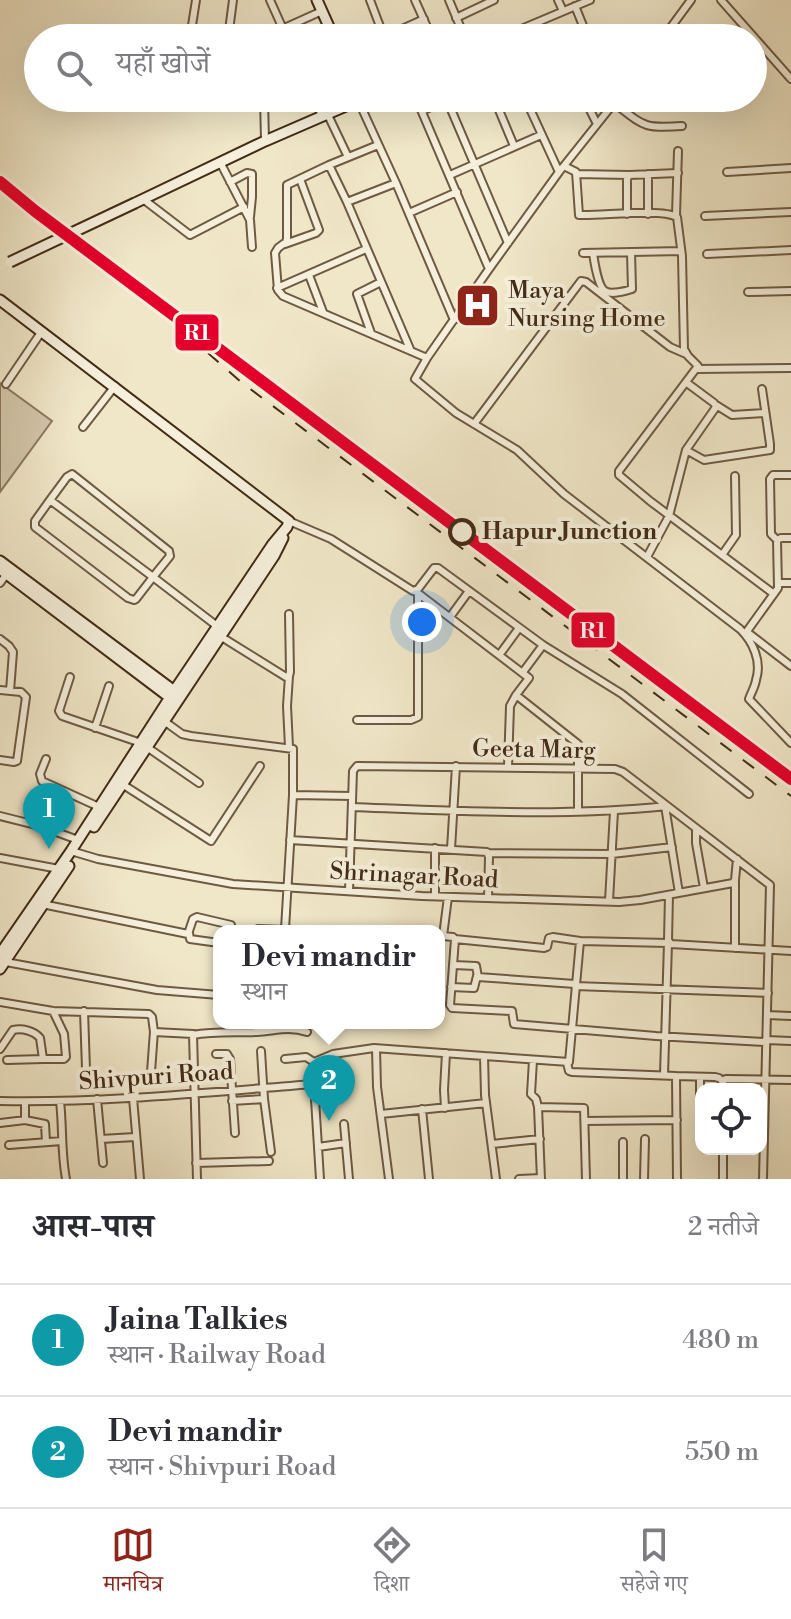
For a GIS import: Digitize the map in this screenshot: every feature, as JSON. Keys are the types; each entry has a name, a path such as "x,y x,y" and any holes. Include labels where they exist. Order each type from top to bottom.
{"street":[{"path":"192,24 196,0"},
{"path":"230,24 233,0"},
{"path":"270,0 280,24"},
{"path":"317,0 328,24"},
{"path":"370,0 378,24"},
{"path":"415,0 426,24"},
{"path":"449,0 459,24"},
{"path":"471,0 475,9"},
{"path":"456,18 494,0"},
{"path":"558,0 563,11"},
{"path":"533,24 590,0"},
{"path":"673,24 691,0"},
{"path":"721,0 742,24"},
{"path":"579,3 586,24"},
{"path":"295,24 322,11"},
{"path":"413,24 424,19"},
{"path":"767,52 791,79"},
{"path":"264,112 265,141"},
{"path":"0,267 329,112"},
{"path":"365,112 454,320"},
{"path":"422,112 489,269"},
{"path":"454,112 508,243"},
{"path":"500,112 514,146"},
{"path":"531,112 562,169 575,171 576,174 678,173"},
{"path":"591,112 597,124"},
{"path":"606,112 489,269 416,375 417,382 456,413 517,450 555,487 791,666"},
{"path":"628,112 644,126 682,126"},
{"path":"324,114 348,157"},
{"path":"450,175 541,135"},
{"path":"285,244 286,188 289,183 378,145"},
{"path":"678,151 676,216 681,251 686,354"},
{"path":"220,162 250,220"},
{"path":"329,165 410,349"},
{"path":"727,172 791,168"},
{"path":"230,182 247,173 252,174 252,247"},
{"path":"576,174 579,215 676,216"},
{"path":"648,174 648,214"},
{"path":"627,214 629,175"},
{"path":"300,179 319,230 278,248 275,253 279,293 427,358"},
{"path":"347,202 396,183"},
{"path":"409,213 457,192"},
{"path":"139,201 190,235 244,207"},
{"path":"705,216 791,212"},
{"path":"277,288 366,249"},
{"path":"707,254 791,250"},
{"path":"583,253 681,251"},
{"path":"593,253 599,279 608,292 632,289 631,252"},
{"path":"309,275 323,312"},
{"path":"474,424 576,286 581,281 586,282 698,365 618,473 669,516 774,594"},
{"path":"371,333 357,294 381,282"},
{"path":"748,292 791,291"},
{"path":"0,300 115,386 288,524 331,539 417,592 523,672 529,678 510,706 508,767"},
{"path":"6,384 42,331"},
{"path":"697,369 791,368"},
{"path":"687,383 732,415 765,413"},
{"path":"83,427 115,386"},
{"path":"686,450 704,460 770,450 762,389"},
{"path":"647,557 669,516 686,450 716,405"},
{"path":"72,474 169,551 170,556 153,577 136,599 128,598 35,527 35,521 67,477 72,474"},
{"path":"746,633 774,594 778,583 777,540 771,534 770,479 773,475 791,475"},
{"path":"722,555 736,535 735,476"},
{"path":"50,500 153,577 217,631 283,677 289,676"},
{"path":"213,995 157,990 1,962 288,524"},
{"path":"777,540 791,538"},
{"path":"0,561 4,574 73,620 175,696"},
{"path":"357,720 411,720 418,717 417,592 436,568 543,645 622,694 749,794"},
{"path":"778,583 791,583"},
{"path":"450,617 469,591"},
{"path":"289,614 289,747"},
{"path":"500,654 519,628"},
{"path":"746,633 757,660 756,683 749,699 791,743"},
{"path":"0,639 13,652 10,691"},
{"path":"523,672 543,645"},
{"path":"70,677 60,714 144,745 199,783"},
{"path":"95,728 109,686"},
{"path":"0,690 21,692 26,696 17,762 0,761"},
{"path":"516,695 578,744 578,811"},
{"path":"144,745 164,721 175,696"},
{"path":"164,721 182,734 289,747 294,751 286,925"},
{"path":"46,759 40,774 44,783 99,807"},
{"name":"Geeta Marg","path":"352,796 354,767 361,765 619,770 770,885 769,950"},
{"path":"119,782 211,841 260,766"},
{"path":"451,849 456,766"},
{"path":"74,852 99,807 119,782"},
{"path":"293,795 352,796 349,891"},
{"path":"352,807 455,811 614,811 666,806 679,893"},
{"path":"609,901 614,811"},
{"path":"0,816 78,840"},
{"path":"696,828 704,888"},
{"path":"290,840 489,853 612,854 672,847"},
{"path":"435,848 435,896"},
{"name":"Shrinagar Road","path":"74,852 233,884 448,897 630,901 735,882"},
{"path":"488,898 489,853"},
{"path":"0,858 62,870"},
{"path":"735,948 737,859"},
{"path":"664,1075 669,895"},
{"path":"443,925 448,897"},
{"path":"39,903 189,933"},
{"path":"213,942 190,939 195,917 230,925"},
{"path":"445,936 544,948 549,938 553,937 580,941 791,951"},
{"path":"450,1007 455,939"},
{"path":"580,941 570,1060 567,1063 569,1071 719,1078 722,1083"},
{"path":"763,1179 769,950"},
{"path":"451,987 474,988 477,976 476,966 454,965"},
{"path":"477,976 575,985 768,993"},
{"path":"0,1002 53,1011 149,1014 154,1031 151,1072"},
{"path":"445,1007 511,1011 514,1024 573,1030 791,1041"},
{"path":"7,1060 64,1059 63,1031 53,1011"},
{"path":"84,1011 86,1069"},
{"path":"767,1015 791,1016"},
{"path":"0,1049 11,1031 20,1029 40,1038 43,1059"},
{"path":"154,1031 193,1035 281,1029"},
{"path":"292,1029 307,1032"},
{"path":"193,1035 197,1179"},
{"path":"314,1062 333,1054 376,1049 567,1063"},
{"path":"376,1049 377,1087 389,1179"},
{"path":"261,1051 271,1152"},
{"path":"445,1108 446,1053"},
{"path":"216,1054 229,1056 235,1133"},
{"path":"484,1056 486,1103 496,1179"},
{"path":"285,1059 306,1057 314,1062"},
{"path":"519,1179 541,1178 538,1107 531,1094 533,1060"},
{"path":"314,1062 320,1179"},
{"path":"676,1076 677,1179"},
{"path":"700,1077 700,1083"},
{"path":"725,1083 730,1079 791,1080"},
{"name":"Shivpuri Road","path":"0,1101 133,1098 314,1084"},
{"path":"133,1098 140,1179"},
{"path":"97,1099 103,1163"},
{"path":"232,1101 264,1099"},
{"path":"60,1101 66,1179"},
{"path":"25,1102 25,1120"},
{"path":"381,1114 486,1103"},
{"path":"538,1107 582,1107 585,1110 586,1179"},
{"path":"422,1109 429,1179"},
{"path":"0,1123 25,1120 45,1124 46,1142"},
{"path":"585,1121 677,1120"},
{"path":"344,1124 349,1179"},
{"path":"101,1139 135,1137"},
{"path":"492,1144 540,1139"},
{"path":"644,1179 645,1139"},
{"path":"9,1145 62,1141"},
{"path":"623,1142 623,1179"},
{"path":"318,1147 346,1143"},
{"path":"723,1155 723,1179"},
{"path":"196,1163 269,1161"}],"shaded area":[{"path":"0,383 52,421 0,492"}],"railway":[{"path":"0,182 791,779"},
{"path":"208,353 241,382 791,796"}],"transit line":[{"name":"R1","path":"0,182 791,779"}],"place":[{"name":"Maya Nursing Home","path":"477,305"},
{"name":"Hapur Junction","path":"462,532"},
{"name":"Jaina Talkies","path":"49,849"},
{"name":"Devi mandir","path":"329,1121"}]}
